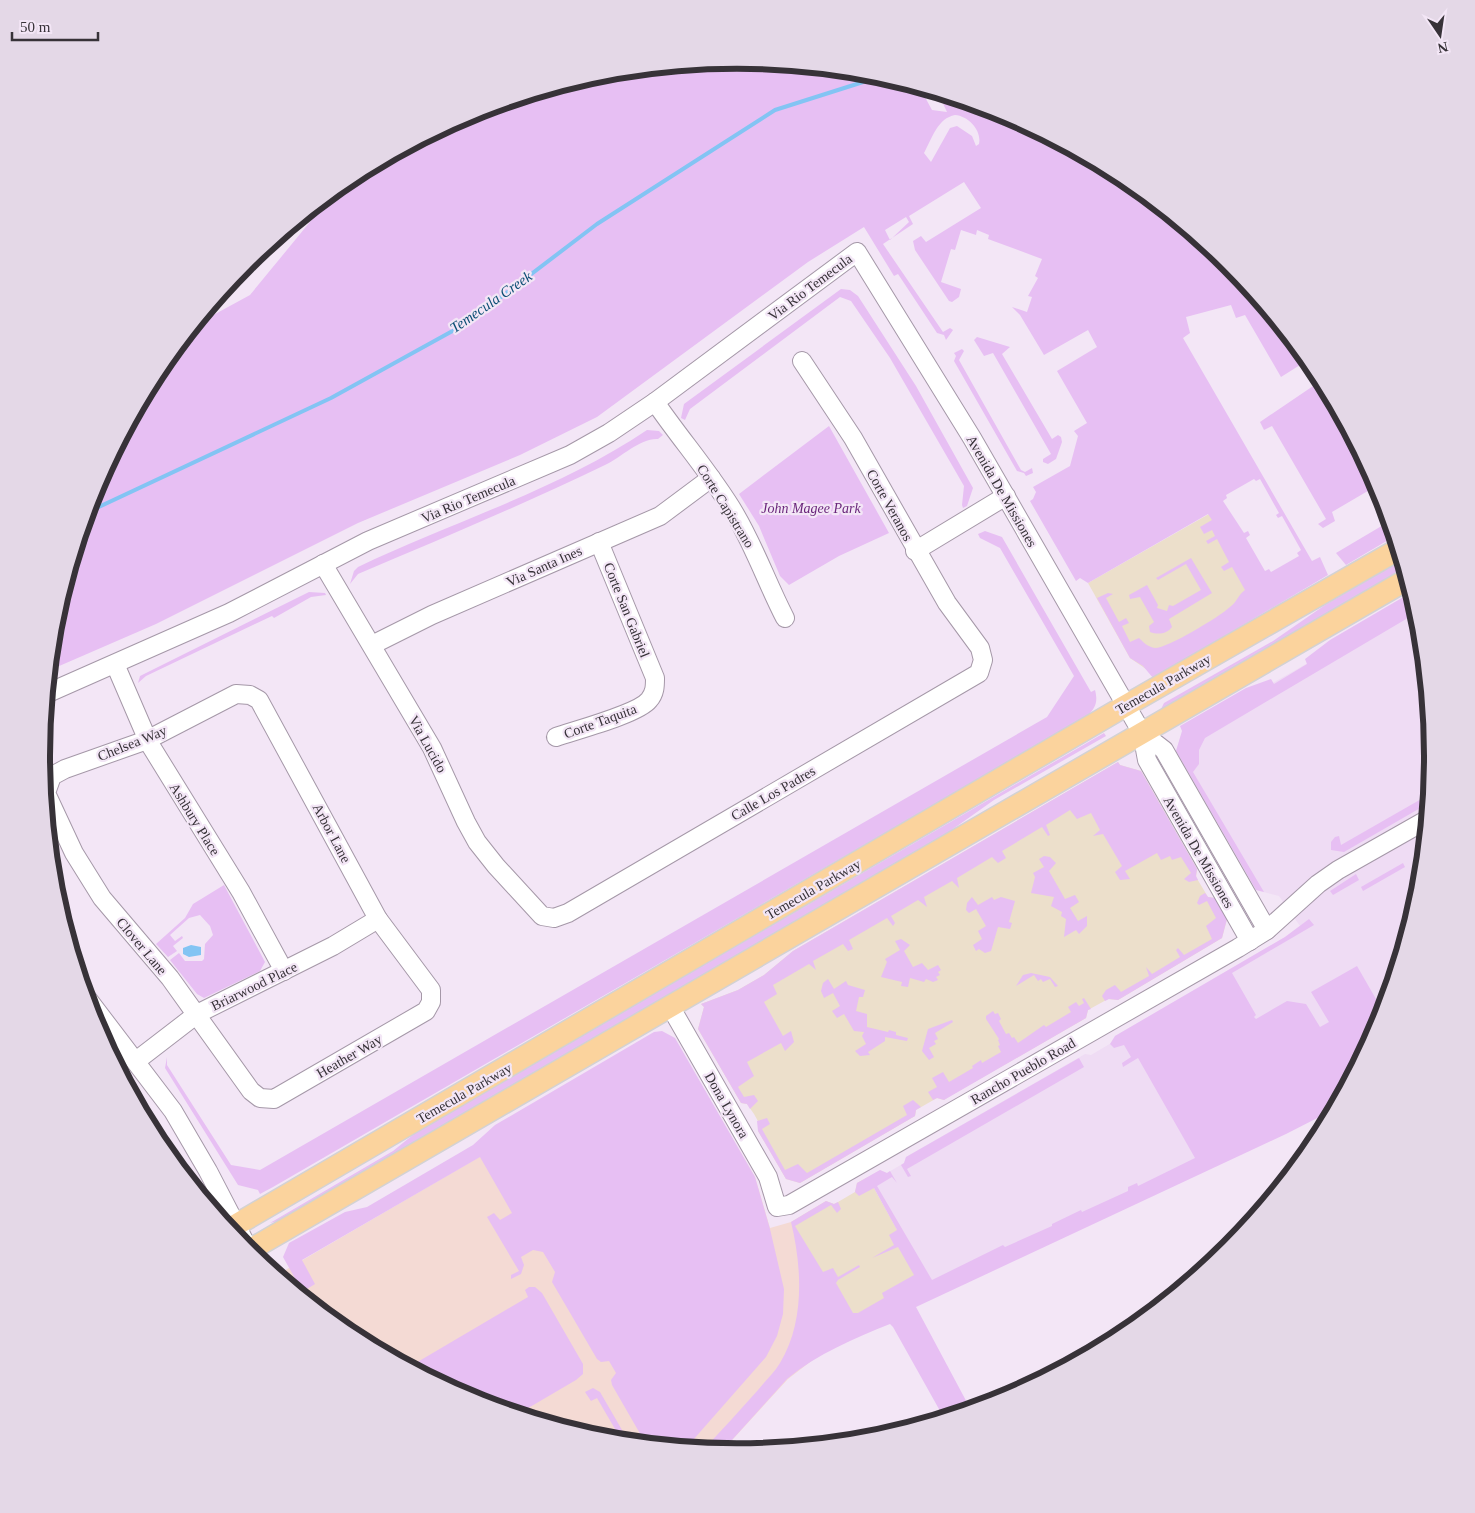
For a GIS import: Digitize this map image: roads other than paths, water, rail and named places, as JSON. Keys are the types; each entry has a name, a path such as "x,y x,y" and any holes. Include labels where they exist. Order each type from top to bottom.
{"main road":[{"name":"Temecula Parkway","path":"235,1225 1394,552"},
{"name":"Temecula Parkway","path":"255,1247 1403,582"}],"street":[{"name":"Via Rio Temecula","path":"53,691 229,613 368,541 570,454 609,433 655,402 857,252"},
{"name":"Avenida De Missiones","path":"857,252 925,359 1142,733 1147,760 1250,941"},
{"name":"Corte Veranos","path":"802,361 853,438 915,551 947,603 980,648"},
{"name":"Corte Capistrano","path":"655,402 734,512 754,547 770,590 785,618"},
{"name":"Via Santa Ines","path":"372,645 432,615 660,516 710,478"},
{"path":"915,551 1006,496"},
{"name":"Corte San Gabriel","path":"599,542 655,678"},
{"name":"Via Lucido","path":"323,564 444,769 466,822 477,842 496,866 542,916"},
{"name":"Calle Los Padres","path":"542,916 554,918 568,913 970,679 979,673 983,660 980,648"},
{"name":"Ashbury Place","path":"115,664 147,740 241,892 284,971"},
{"name":"Corte Taquita","path":"556,737 637,709 649,700 655,689 655,678"},
{"name":"Arbor Lane","path":"226,699 236,694 250,694 259,700 378,920 431,990"},
{"name":"Chelsea Way","path":"51,780 52,776 65,769 147,740 226,699"},
{"name":"Avenida De Missiones","path":"1142,733 1164,750 1267,930"},
{"name":"Clover Lane","path":"51,804 86,874 102,898 197,1014 251,1091"},
{"name":"Rancho Pueblo Road","path":"777,1207 802,1199 1250,941 1267,930 1318,884 1338,870 1422,823"},
{"name":"Briarwood Place","path":"136,1062 197,1014 358,933 378,920"},
{"name":"Heather Way","path":"251,1091 260,1098 274,1099 426,1011 431,1002 431,990"},
{"name":"Dona Lynora","path":"670,1006 768,1177 777,1207"},
{"path":"100,1015 173,1111 230,1219"}],"water":[{"path":"191,945 201,947 201,955 189,957 183,954 183,948"}],"waterway":[{"name":"Temecula Creek","path":"96,508 331,398 467,323 597,224 775,110 866,81"}],"park label":[{"name":"John Magee Park","path":"811,508"}]}
